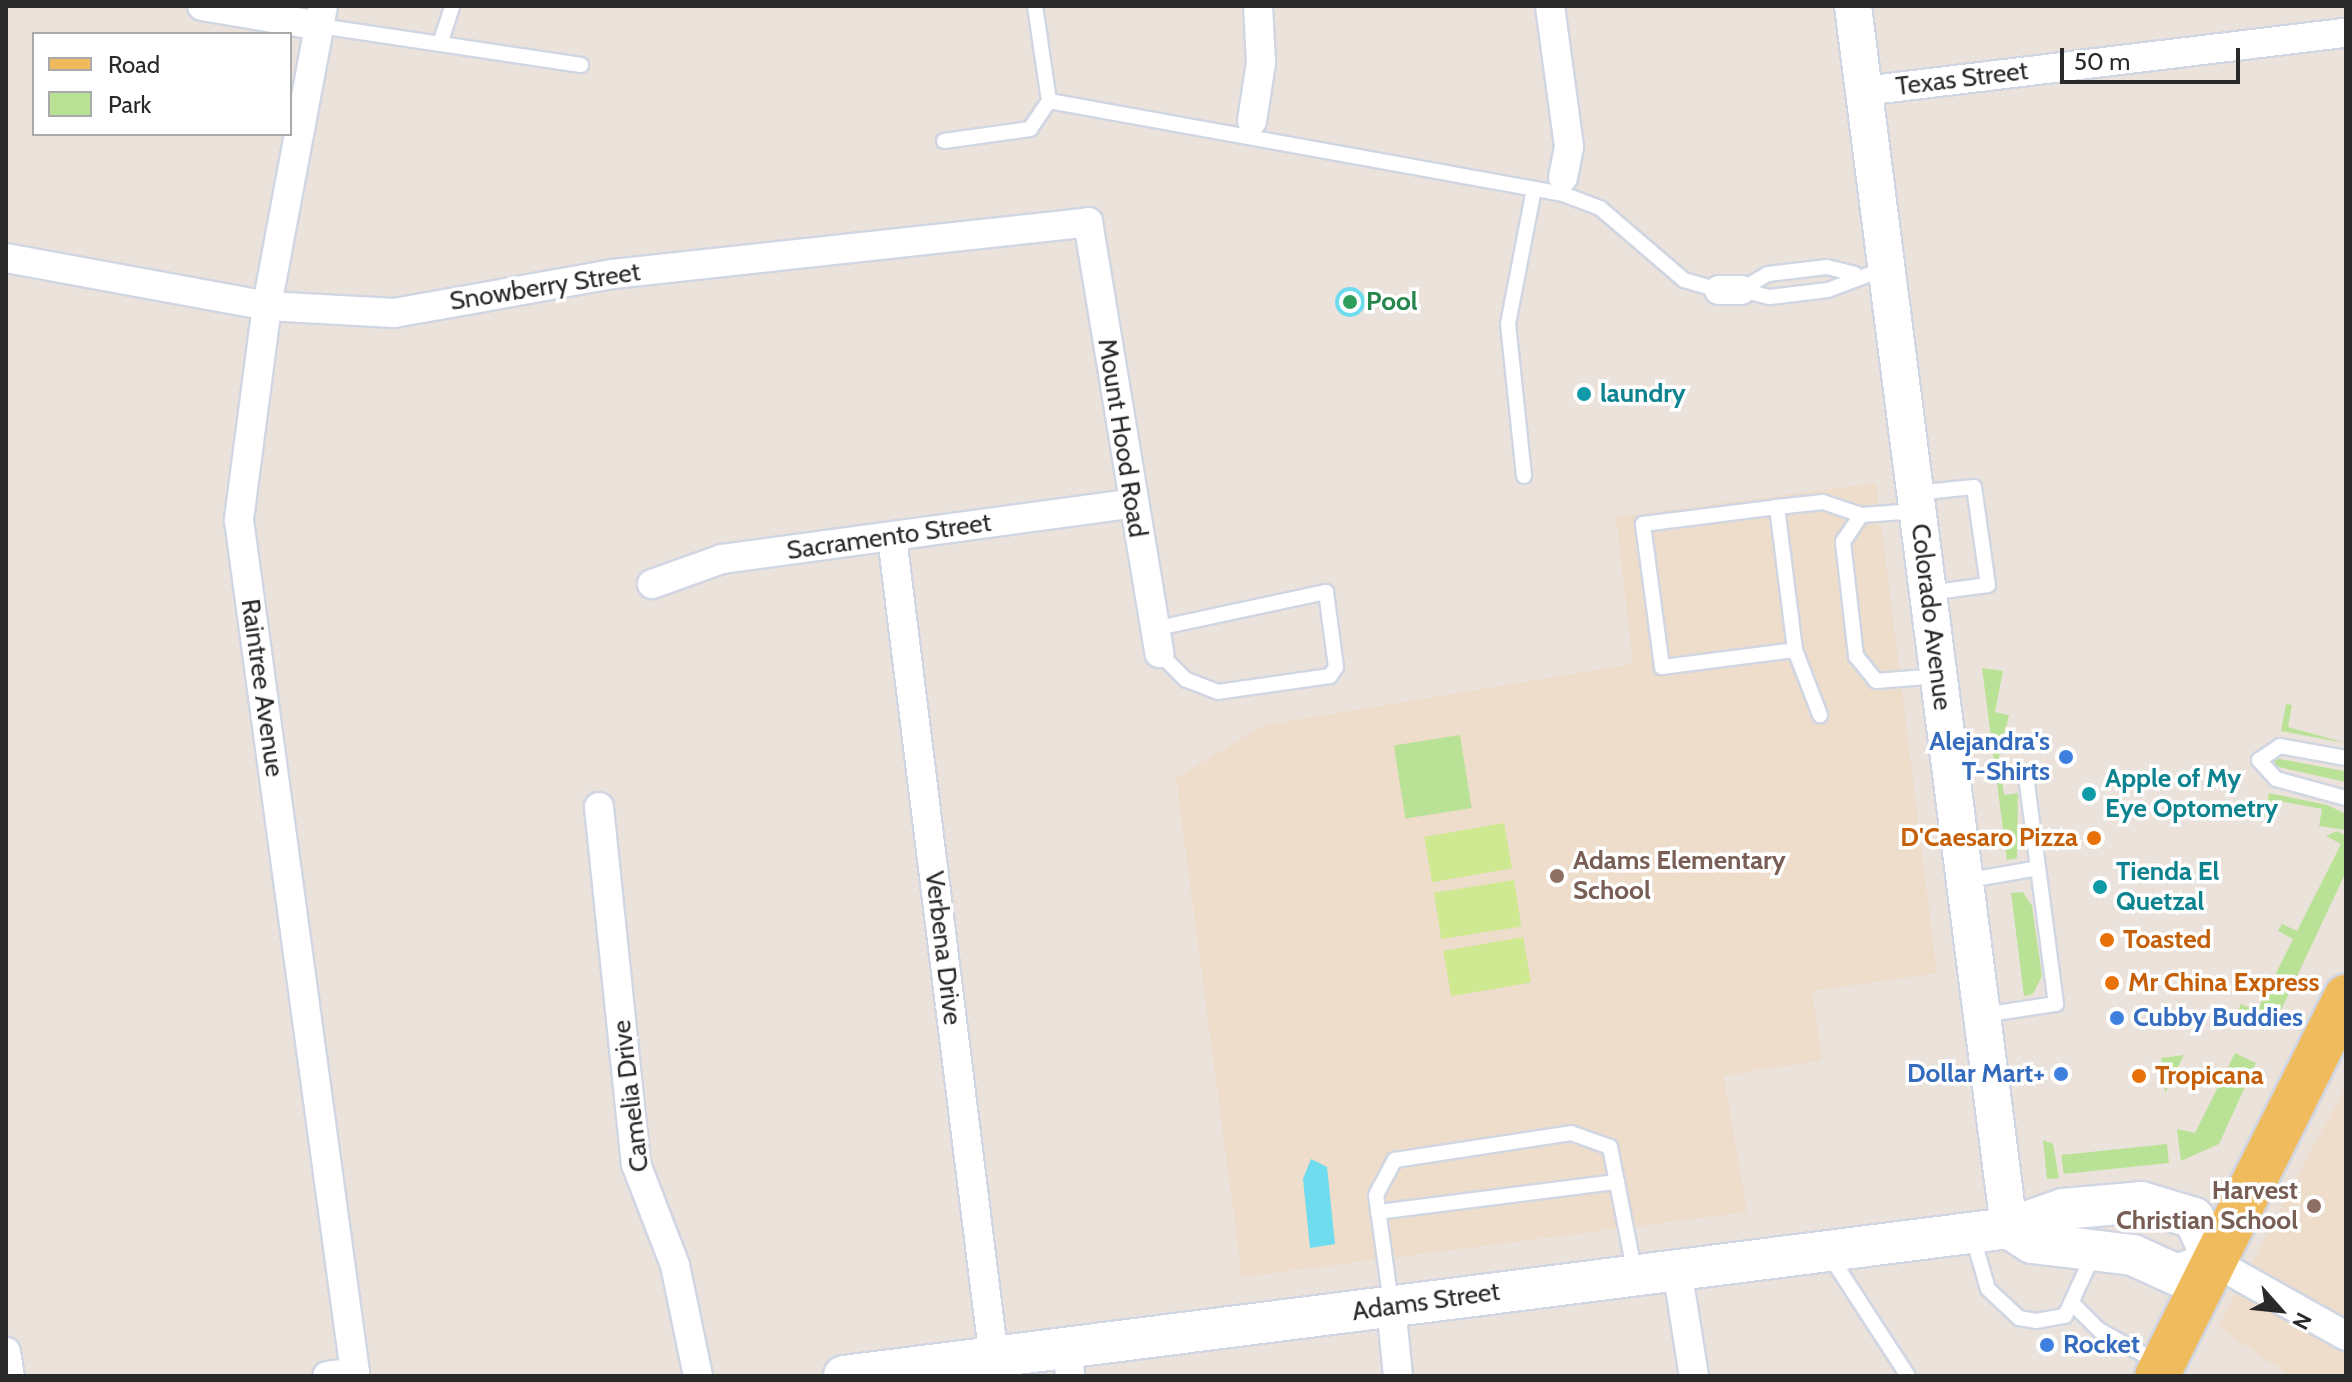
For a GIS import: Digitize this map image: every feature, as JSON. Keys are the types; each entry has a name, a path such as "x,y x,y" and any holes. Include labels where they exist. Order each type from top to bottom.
{"main road":[{"path":"2159,1370 2346,997"},
{"name":"Adams Street","path":"844,1376 994,1359 1068,1363 1391,1306 1991,1231 2063,1209 2141,1202 2194,1218 2214,1262"},
{"path":"1991,1231 2032,1243 2133,1255 2177,1275 2214,1262"}],"street":[{"path":"202,6 322,16"},
{"path":"1251,129 1261,63 1258,6"},
{"path":"1550,6 1569,147 1561,185"},
{"name":"Colorado Avenue","path":"1853,6 1864,91 1870,271 1916,502 1982,1015 1991,1231"},
{"name":"Raintree Avenue","path":"322,16 267,306 239,520 355,1372 327,1376"},
{"name":"Texas Street","path":"1864,91 2346,33"},
{"name":"Snowberry Street","path":"6,258 267,306 394,313 613,274 1088,222"},
{"name":"Mount Hood Road","path":"1088,222 1130,504 1158,640"},
{"name":"Sacramento Street","path":"652,584 722,559 1130,504"},
{"name":"Verbena Drive","path":"892,537 994,1359"},
{"name":"Camelia Drive","path":"599,807 636,1164 675,1265 698,1376"},
{"path":"2214,1262 2346,1336"},
{"path":"1677,1269 1694,1376"},
{"path":"1391,1306 1398,1376"},
{"path":"6,1352 10,1376"}],"lane":[{"path":"440,44 452,6"},
{"path":"944,141 1030,129 1049,101 1035,6"},
{"path":"322,16 440,44 581,65"},
{"path":"1049,101 1251,129 1534,189 1561,185 1600,208 1684,280 1730,290 1770,297 1828,290 1870,271"},
{"path":"1524,476 1508,324 1534,189"},
{"path":"1730,290 1768,274 1827,267 1870,271"},
{"path":"1795,650 1662,667 1643,524 1823,502 1861,515 1974,487 1988,585 1928,593"},
{"path":"1777,507 1795,650 1820,715"},
{"path":"1861,515 1843,542 1856,656 1876,681 1939,676"},
{"path":"1326,592 1336,667 1330,676 1218,692 1186,680 1158,640 1326,592"},
{"path":"2346,758 2280,746 2259,760 2276,779 2346,798"},
{"path":"1982,1015 2056,1004 2026,776"},
{"path":"1965,881 2038,868"},
{"path":"1391,1306 1378,1212 1381,1174 1395,1160 1571,1133 1610,1147 1635,1274"},
{"path":"1378,1212 1617,1182"},
{"path":"1991,1231 1988,1289 2019,1318 2065,1316 2094,1252"},
{"path":"1827,1250 1908,1376"},
{"path":"2073,1304 2099,1330 2159,1370"}],"shaded area":[{"name":"Adams Elementary School","path":"1876,483 1937,973 1812,991 1822,1060 1724,1076 1747,1212 1242,1277 1176,778 1264,725 1633,664 1616,517"},
{"name":"Harvest Christian School","path":"2346,1085 2346,1376 2290,1376 2218,1327"}],"green space":[{"path":"1982,668 2003,671 1995,712 2009,715 1999,757 2004,795 2018,793 2017,858 2007,860"},
{"path":"2286,704 2292,705 2288,727 2346,743 2281,731"},
{"path":"1460,735 1472,808 1405,819 1394,745"},
{"path":"2275,758 2344,771 2346,782 2274,766"},
{"path":"2269,793 2327,805 2346,814 2346,830 2319,826 2322,809 2274,800 2264,818"},
{"path":"1504,823 1512,868 1432,882 1424,837"},
{"path":"2337,831 2346,836 2346,872 2273,1027 2238,1010 2241,1004 2257,1011 2293,939 2278,931 2282,924 2297,931 2341,844 2326,836"},
{"path":"1514,880 1521,926 1441,939 1434,893"},
{"path":"2023,892 2032,906 2042,976 2033,994 2024,996 2011,893"},
{"path":"1523,937 1531,982 1451,996 1443,951"},
{"path":"2235,1053 2256,1063 2219,1144 2181,1161 2177,1129 2195,1133"},
{"path":"2184,1055 2165,1093 2161,1058"},
{"path":"2043,1140 2053,1144 2059,1178 2047,1179"},
{"path":"2167,1144 2169,1163 2064,1174 2062,1155"}],"water":[{"name":"Pool","path":"1350,287 1356,288 1364,296 1364,308 1356,316 1350,317 1344,316 1336,308 1335,302 1336,296 1344,288"},
{"path":"1311,1159 1327,1167 1335,1244 1310,1248 1303,1179"}],"place":[{"name":"Pool","path":"1350,302"},
{"name":"laundry","path":"1584,394"},
{"name":"Alejandra's T-Shirts","path":"2066,757"},
{"name":"Apple of My Eye Optometry","path":"2089,794"},
{"name":"D'Caesaro Pizza","path":"2094,838"},
{"name":"Adams Elementary School","path":"1557,876"},
{"name":"Tienda El Quetzal","path":"2100,887"},
{"name":"Toasted","path":"2107,940"},
{"name":"Mr China Express","path":"2112,983"},
{"name":"Cubby Buddies","path":"2117,1018"},
{"name":"Dollar Mart+","path":"2061,1074"},
{"name":"Tropicana","path":"2139,1076"},
{"name":"Harvest Christian School","path":"2314,1206"},
{"name":"Rocket","path":"2047,1345"}]}
